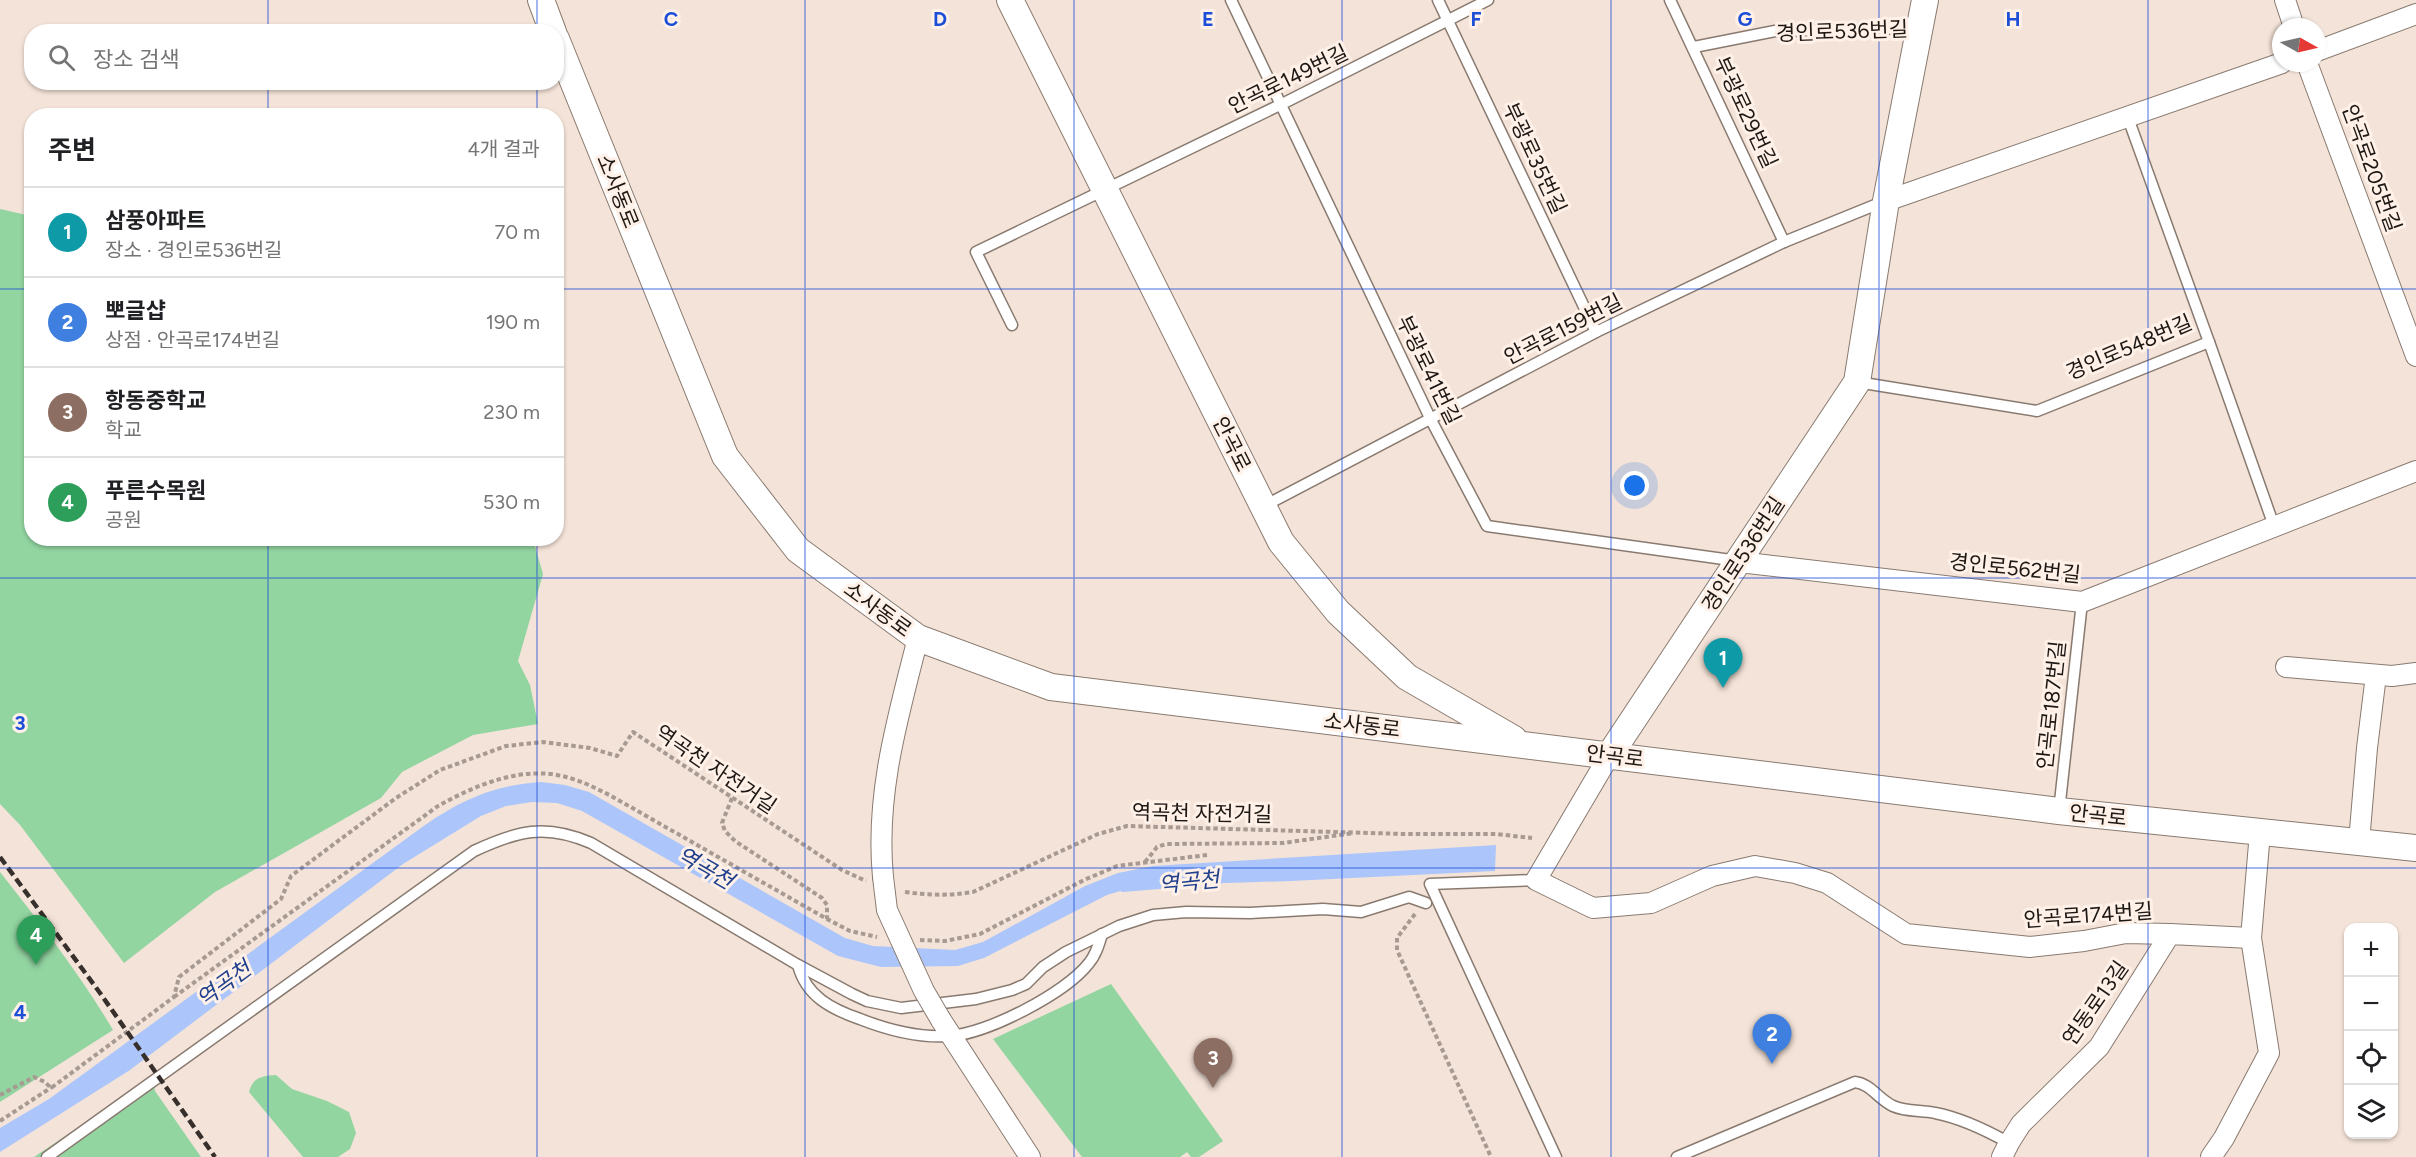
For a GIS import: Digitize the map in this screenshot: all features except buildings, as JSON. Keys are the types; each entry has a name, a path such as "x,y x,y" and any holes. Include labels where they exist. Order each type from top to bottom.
{"street":[{"path":"541,0 551,24"},
{"name":"안곡로","path":"1010,0 1281,542 1338,612 1407,677 1525,745 2059,811 2416,848"},
{"name":"경인로536번길","path":"1609,756 1857,382 1886,201 1925,0"},
{"path":"2285,0 2291,18"},
{"path":"2326,48 2416,14"},
{"name":"소사동로","path":"564,59 724,456 798,550 918,638 1051,687 1525,745"},
{"path":"1886,201 2272,67"},
{"name":"안곡로205번길","path":"2310,72 2416,356"},
{"name":"경인로562번길","path":"1739,562 2082,602 2416,471"},
{"path":"918,638 891,744 883,798 880,846 882,883 887,910 924,991 1030,1157"},
{"path":"2286,667 2376,675 2416,674"},
{"path":"2359,842 2376,675"},
{"path":"1536,880 1609,756"},
{"path":"2211,1157 2269,1053 2251,938 2260,832"},
{"name":"안곡로174번길","path":"1536,880 1593,908 1651,903 1712,876 1755,866 1795,873 1827,883 1906,934 2031,947 2126,933 2170,934"},
{"path":"2170,934 2251,938"},
{"name":"연동로13길","path":"2006,1150 2021,1125 2098,1047 2170,934"}],"lane":[{"name":"부광로41번길","path":"1231,0 1431,420 1487,526 1739,562"},
{"name":"부광로35번길","path":"1438,0 1596,333"},
{"name":"안곡로149번길","path":"1104,190 1448,22 1488,0"},
{"name":"부광로29번길","path":"1670,0 1694,46 1784,242"},
{"name":"경인로536번길","path":"1694,46 1775,31 1920,28"},
{"name":"경인로548번길","path":"1857,382 2037,411 2209,342 2128,118"},
{"path":"1012,325 976,252 1104,190"},
{"name":"안곡로159번길","path":"1263,506 1596,333 1784,242 1886,201"},
{"path":"2209,342 2274,526"},
{"name":"안곡로187번길","path":"2059,811 2082,602"},
{"path":"47,1157 450,868 482,848 525,831 561,831 591,843 798,965 867,1001 901,1008 976,999 1012,990 1026,984 1052,960 1102,934 1136,920 1167,913 1250,913 1323,909 1361,912 1409,897 1426,903"},
{"path":"1536,880 1430,884 1556,1157"},
{"path":"798,965 802,980 811,991 834,1009 893,1030 918,1035 946,1028 992,1026 1067,984 1091,962 1102,934"},
{"path":"1677,1157 1855,1082 1866,1083 1894,1107 1953,1117 1983,1128 2006,1150"}],"path":[{"name":"역곡천 자전거길","path":"174,997 179,977 281,899 291,876 396,798 440,770 506,746 543,742 590,748 617,756 633,732 842,870 930,896 973,892 1098,834 1128,826 1366,831 1405,834 1496,834 1532,838"},
{"path":"0,1120 51,1088 438,806 464,792 512,775 549,774 587,784 613,796 827,919 850,931 880,937"},
{"path":"732,798 722,823 725,831 735,841 822,898 827,905 827,919"},
{"path":"1145,862 1157,847 1166,844 1282,843 1366,831"},
{"path":"912,939 945,941 980,934 1102,872 1130,863 1207,855"},
{"path":"1426,903 1404,925 1397,938 1397,950 1491,1157"},
{"path":"0,1095 34,1077 51,1088"}],"green space":[{"path":"0,209 24,214 24,546 535,546 543,574 518,661 530,685 538,724 473,735 402,772 381,798 215,892 124,963 20,825 0,804"},
{"path":"0,872 73,969 113,1030 0,1102"},
{"path":"1111,984 1223,1141 1199,1157 1191,1157 1187,1152 1180,1157 1082,1157 993,1039"},
{"path":"276,1075 292,1089 327,1101 349,1112 356,1133 350,1149 338,1157 303,1157 249,1092 253,1083 259,1078"},
{"path":"152,1078 155,1091 201,1157 34,1157"}],"water":[{"path":"541,782 565,785 589,792 845,938 873,946 955,950 983,942 1085,886 1118,873 1153,866 1496,845 1495,871 1137,886 1107,895 984,958 958,966 881,967 838,956 582,811 557,803 532,802 506,806 481,816 403,864 130,1070 0,1152 0,1128 49,1099 425,825 480,795 509,786"}],"waterway":[{"name":"역곡천","path":"1123,889 1170,885"}],"railway":[{"path":"0,857 100,993 215,1157"}],"place":[{"name":"삼풍아파트","path":"1723,688"},
{"name":"푸른수목원","path":"36,965"},
{"name":"뽀글샵","path":"1772,1064"},
{"name":"항동중학교","path":"1213,1088"}]}
